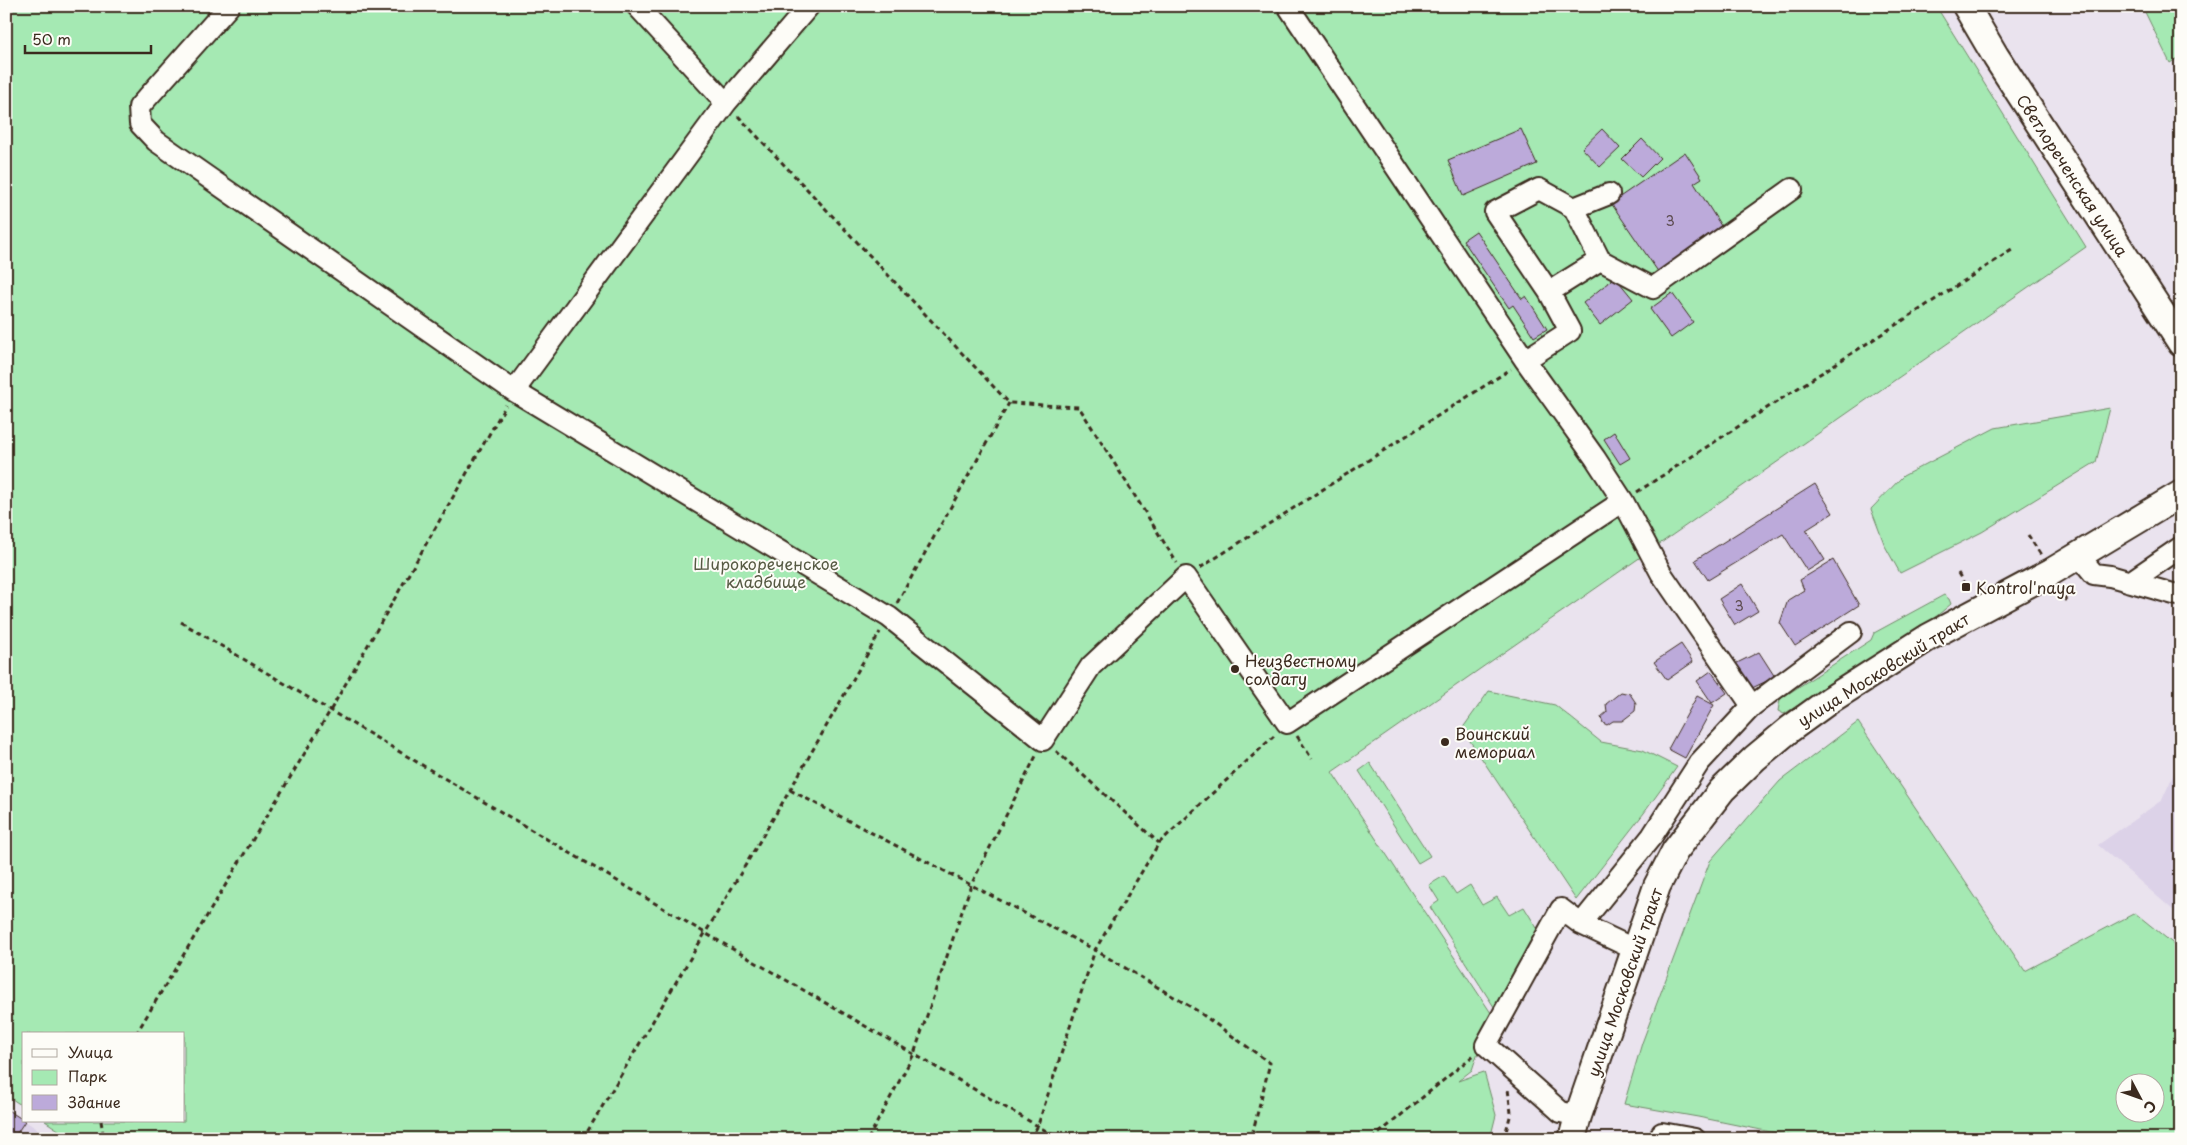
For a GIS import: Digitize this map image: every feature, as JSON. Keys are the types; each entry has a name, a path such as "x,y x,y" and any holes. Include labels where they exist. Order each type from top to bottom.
{"main road":[{"name":"Светлореченская улица","path":"1966,6 1996,57 2181,343"},
{"name":"улица Московский тракт","path":"1575,1128 1657,886 1675,851 1722,790 1790,728 1830,700 1929,637 2086,565 2181,494"}],"street":[{"path":"229,6 140,107 140,124 156,142 514,391 889,617 1043,740 1091,666 1186,577 1287,723 1623,501"},
{"path":"637,6 726,102"},
{"path":"514,391 726,102 809,6"},
{"path":"1288,6 1525,360 1595,458 1623,501 1661,573 1752,706"},
{"path":"1525,360 1570,331 1548,292 1495,212 1539,189 1574,208 1600,260 1652,288 1792,189"},
{"path":"1574,208 1609,194"},
{"path":"1548,292 1600,260"},
{"path":"2130,582 2181,548"},
{"path":"2086,565 2130,582 2180,596"},
{"path":"1581,924 1652,836 1699,763 1752,706 1851,632"},
{"path":"1575,1128 1561,1112 1486,1044 1561,909 1581,924 1636,950"},
{"path":"1662,1136 1695,1139"}],"path":[{"path":"726,102 1009,403 1079,407 1186,577 1525,360"},
{"path":"1623,501 2015,248"},
{"path":"137,1032 330,711 514,391"},
{"path":"583,1139 790,790 1009,403"},
{"path":"1958,573 1966,587"},
{"path":"181,622 705,933 1060,1139"},
{"path":"1031,1139 1038,1125 1095,950 1159,843 1287,723 1312,759"},
{"path":"868,1139 914,1054 971,885 1043,740 1159,843"},
{"path":"790,790 1095,950 1196,1010 1270,1063 1251,1139"},
{"path":"1372,1139 1486,1044"},
{"path":"1504,1139 1511,1113 1505,1060"},
{"path":"101,1122 104,1139"}],"shaded area":[{"path":"2181,758 2181,917 2098,845 2162,800"},
{"path":"24,1122 27,1122 53,1139 13,1139"}],"green space":[{"name":"Широкореченское кладбище","path":"6,6 1936,6 2086,247 1332,772 1491,1013 1472,1070 1458,1081 1484,1072 1496,1115 1490,1139 72,1139 46,1122 185,1122 185,1032 22,1032 22,1106 6,1095"},
{"path":"2142,6 2181,6 2181,56 2170,63"},
{"path":"2110,408 2096,462 1982,532 1900,573 1885,546 1871,509 1903,476 1995,428"},
{"path":"1944,595 1951,604 1932,620 1784,714 1778,711 1780,699 1871,640 1874,633"},
{"path":"1489,691 1555,705 1601,742 1643,750 1677,767 1644,813 1576,900 1462,729"},
{"path":"1858,722 2025,971 2135,913 2181,950 2181,1139 1805,1139 1624,1104 1642,1043 1710,861 1780,781"},
{"path":"1370,763 1430,856 1418,863 1359,771"},
{"path":"1444,876 1456,894 1470,885 1482,905 1497,897 1509,915 1524,907 1540,933 1496,1010 1430,907 1439,901 1429,885"}],"building":[{"path":"1521,129 1537,164 1463,196 1448,160"},
{"path":"1602,129 1620,148 1600,167 1582,148"},
{"path":"1642,139 1660,158 1641,177 1622,159"},
{"path":"1685,152 1702,178 1694,183 1723,229 1659,273 1611,203"},
{"path":"1476,231 1522,299 1526,296 1547,329 1534,337 1513,305 1509,308 1463,240"},
{"path":"1615,277 1633,299 1600,325 1583,303"},
{"path":"1672,293 1693,322 1671,338 1650,309"},
{"path":"1614,432 1630,458 1620,464 1604,439"},
{"path":"1815,484 1833,513 1806,530 1825,560 1807,571 1783,534 1708,580 1695,560"},
{"path":"1833,560 1859,605 1795,646 1780,623 1788,600 1804,590 1800,580"},
{"path":"1742,584 1758,611 1735,625 1719,599"},
{"path":"1681,644 1693,662 1667,680 1654,662"},
{"path":"1759,652 1775,677 1748,690 1735,664"},
{"path":"1711,671 1727,693 1712,703 1697,681"},
{"path":"1621,692 1630,694 1636,703 1635,711 1622,721 1613,721 1607,725 1603,723 1601,717 1607,712 1606,704"},
{"path":"1697,696 1714,705 1685,758 1668,749"},
{"path":"6,1109 24,1122 13,1139 6,1139"}],"place":[{"name":"Kontrol'naya","path":"1966,587"},
{"name":"Неизвестному солдату","path":"1235,669"},
{"name":"Воинский мемориал","path":"1445,742"}]}
